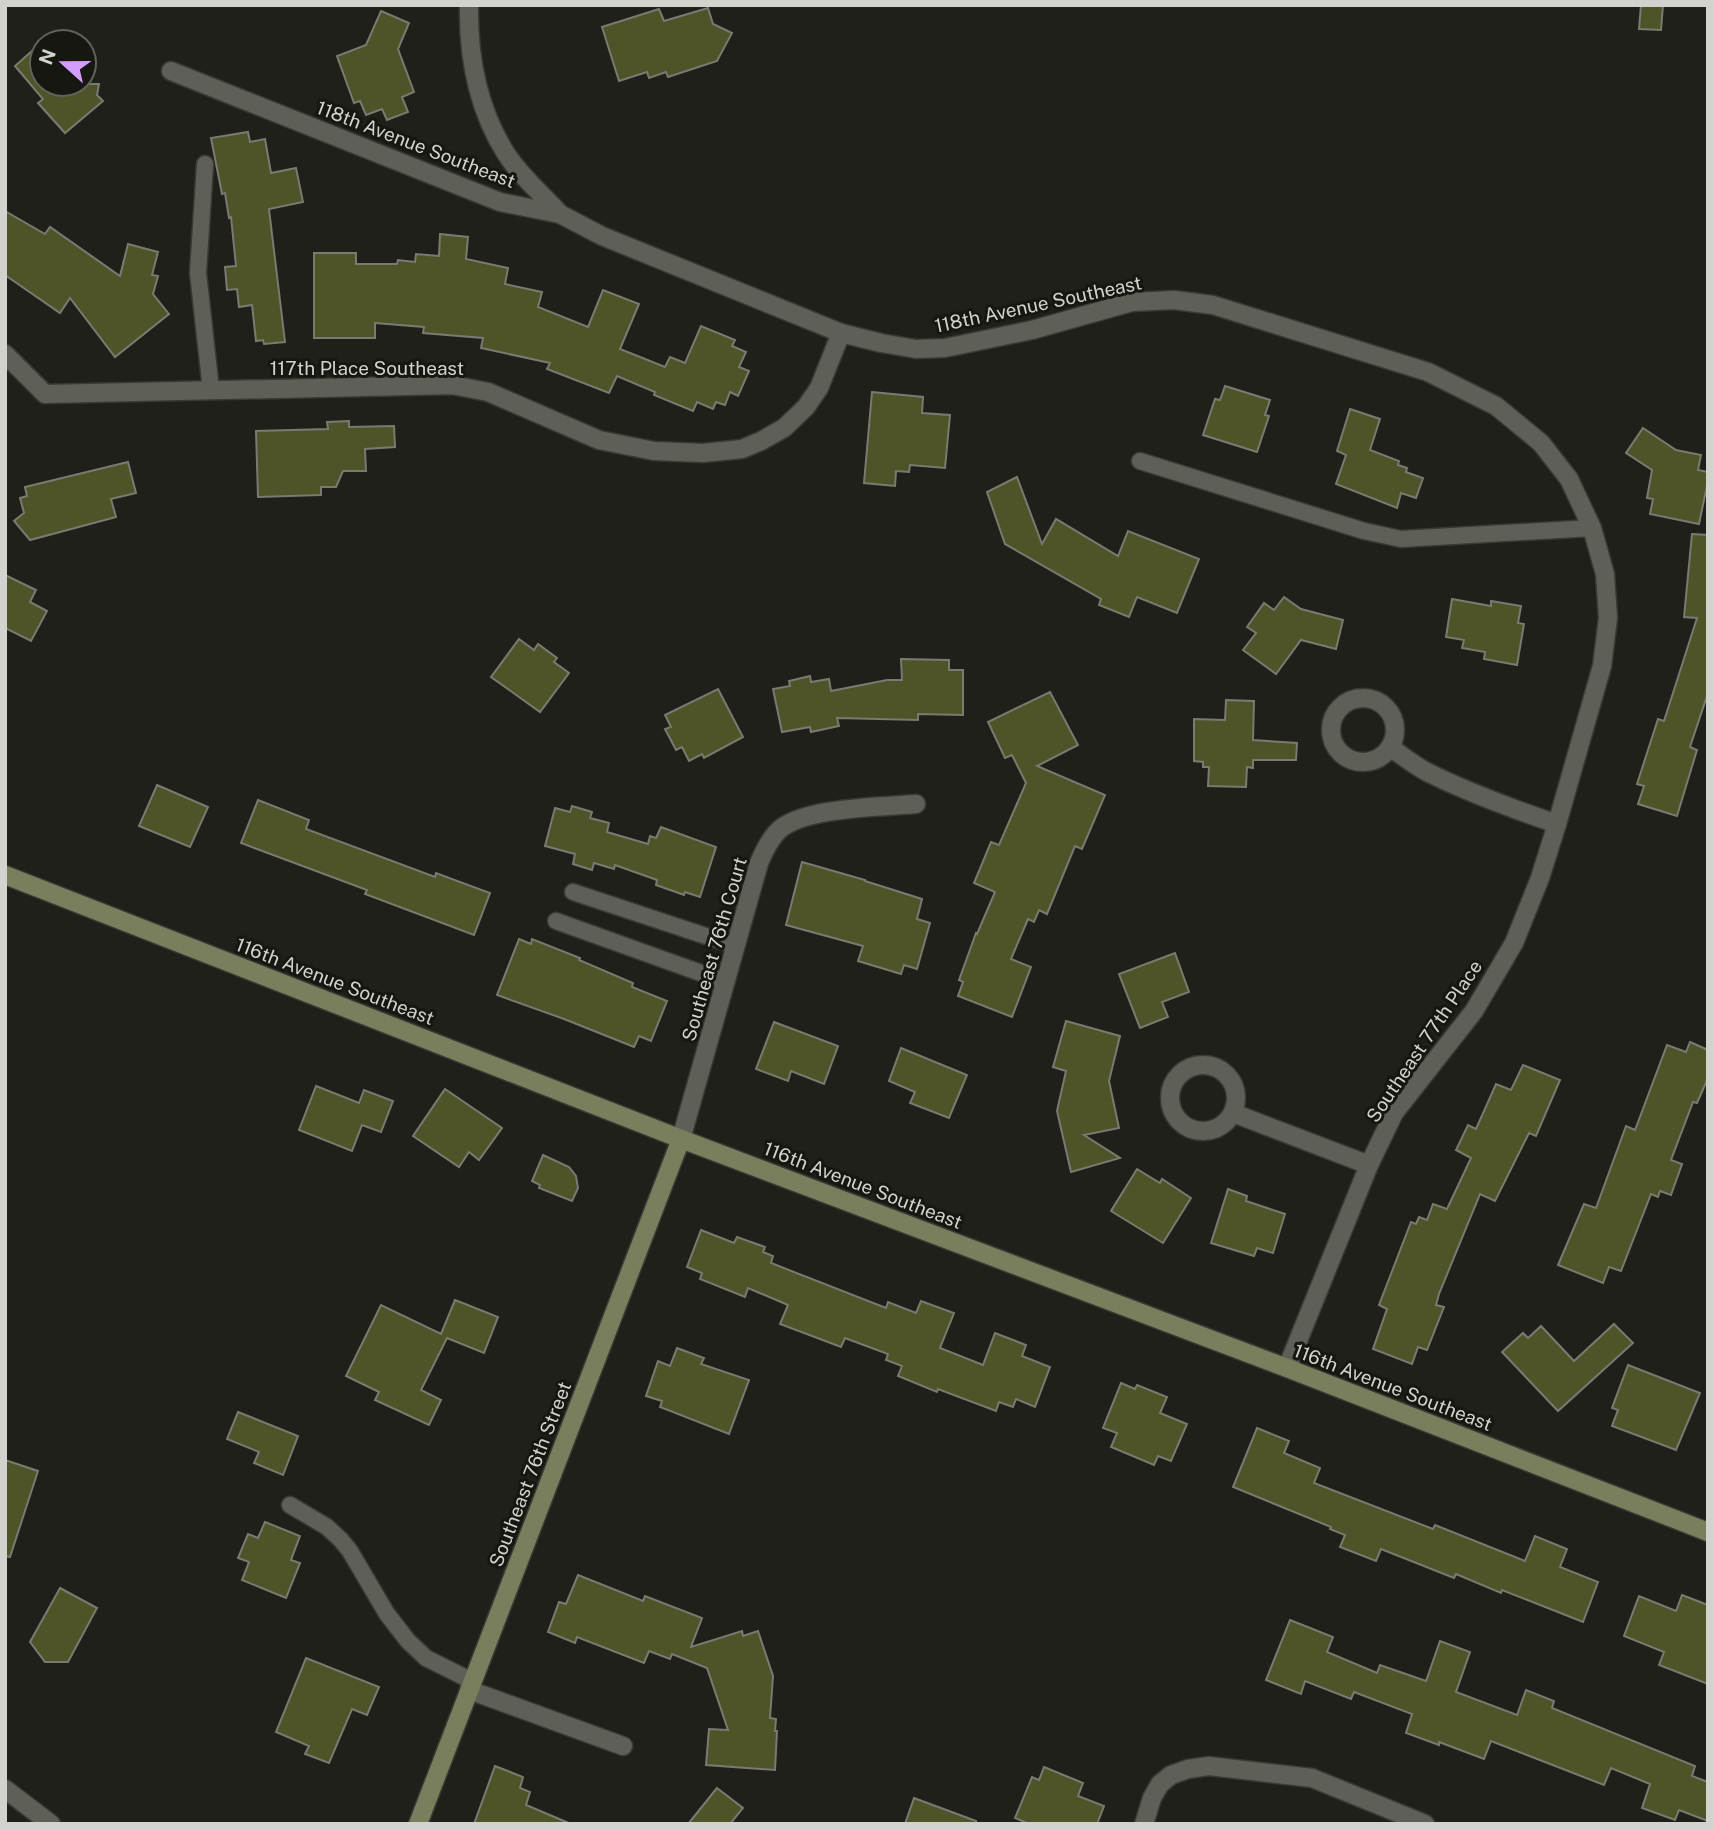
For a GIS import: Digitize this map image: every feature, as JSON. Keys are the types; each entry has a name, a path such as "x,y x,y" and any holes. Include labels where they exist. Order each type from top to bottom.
{"street":[{"path":"469,5 468,26 475,79 484,110 506,153 560,214"},
{"name":"118th Avenue Southeast","path":"171,71 500,202 560,214 602,236 841,334 881,344 916,349 946,348 1032,330 1132,302 1174,300 1213,305 1428,372 1496,406 1542,443 1569,479 1592,528"},
{"name":"117th Place Southeast","path":"5,354 44,394 452,385 488,392 599,440 654,451 703,453 742,449 784,428 806,407 819,388 841,334"},
{"name":"Southeast 77th Place","path":"1287,1368 1369,1165 1394,1113 1474,1011 1514,943 1540,878 1602,666 1608,618 1605,574 1592,528"},
{"path":"1391,748 1425,771 1495,802 1557,824"},
{"name":"Southeast 76th Court","path":"681,1139 766,846 780,829 797,818 822,812 916,804"},
{"name":"116th Avenue Southeast","path":"5,875 681,1139 1287,1368 1708,1532"},
{"path":"1233,1112 1369,1165"},
{"name":"Southeast 76th Street","path":"418,1824 681,1139"},
{"path":"471,1686 623,1746"},
{"path":"1144,1824 1152,1798 1160,1784 1171,1775 1209,1766 1312,1778 1425,1824"},
{"path":"5,1789 51,1824"}],"lane":[{"path":"205,164 198,272 211,390"},
{"path":"1140,461 1364,531 1401,539 1592,528"},
{"path":"573,892 736,946"},
{"path":"555,921 726,982"},
{"path":"290,1505 327,1527 341,1540 387,1614 408,1641 426,1658 471,1686"}],"building":[{"path":"1641,5 1663,5 1661,30 1639,29"},
{"path":"708,8 713,24 732,33 717,61 668,77 666,72 649,78 647,72 619,81 602,27 659,9 664,21"},
{"path":"381,11 409,23 398,49 414,92 402,97 408,112 387,120 382,109 366,115 360,101 354,103 337,56 366,45"},
{"path":"28,54 28,81 15,66"},
{"path":"98,96 103,101 65,133 38,103 43,99"},
{"path":"248,132 250,142 265,139 271,173 296,168 303,202 269,209 285,342 264,344 263,340 256,341 252,305 239,307 237,289 227,290 225,267 236,266 231,217 229,218 225,193 222,194 211,138"},
{"path":"5,211 45,234 50,227 120,276 128,244 158,252 152,275 158,276 153,294 169,314 115,357 70,298 60,313 5,275"},
{"path":"440,234 468,237 466,259 508,268 505,284 542,292 538,307 588,327 603,290 639,304 620,349 665,367 670,357 685,363 701,326 735,340 732,346 746,352 739,367 749,371 738,396 730,392 725,405 716,402 713,409 697,402 693,411 617,376 609,393 547,369 550,363 481,348 483,338 423,333 424,327 375,323 375,338 314,338 314,253 356,253 356,264 397,264 398,260 415,262 416,254 439,256"},
{"path":"1225,386 1270,400 1265,415 1269,416 1257,452 1203,435 1215,399 1220,400"},
{"path":"872,392 923,397 922,413 950,415 945,468 910,465 909,472 896,471 895,486 864,483"},
{"path":"1350,409 1380,419 1370,450 1399,461 1398,465 1407,468 1406,472 1423,478 1416,498 1401,493 1397,508 1336,484 1346,455 1337,451"},
{"path":"349,421 349,427 394,426 395,447 365,449 366,471 343,471 336,487 321,487 321,495 258,497 256,431 328,429 327,422"},
{"path":"1643,428 1676,450 1701,455 1698,470 1708,472 1708,481 1699,524 1650,514 1653,499 1647,498 1652,470 1626,453"},
{"path":"128,462 136,493 111,499 116,517 30,540 14,521 24,513 20,498 27,496 25,487"},
{"path":"1017,477 1042,544 1056,519 1118,556 1128,531 1199,559 1177,613 1137,597 1129,617 1099,605 1101,599 1005,544 987,492"},
{"path":"1692,534 1708,535 1708,693 1690,747 1697,750 1677,816 1638,804 1644,786 1637,784 1658,719 1664,721 1697,618 1684,617"},
{"path":"5,575 36,590 30,602 47,611 31,641 5,628"},
{"path":"1284,597 1301,609 1343,620 1336,649 1301,640 1276,674 1243,650 1256,633 1247,627 1264,603 1274,610"},
{"path":"1452,599 1491,606 1491,601 1521,606 1518,623 1524,624 1517,665 1484,659 1485,652 1462,648 1464,640 1446,637"},
{"path":"519,639 534,650 538,644 557,658 554,662 569,673 540,712 491,677"},
{"path":"901,659 949,660 949,670 963,670 963,715 918,714 918,720 837,718 839,726 811,732 810,727 782,732 773,689 790,686 789,681 810,676 811,682 829,679 831,691 887,680 902,680"},
{"path":"718,689 743,737 704,758 702,754 689,761 682,747 676,750 665,729 671,727 665,715"},
{"path":"1050,692 1078,745 1037,766 1105,795 1082,849 1075,846 1047,914 1039,910 1034,922 1028,919 1011,959 1031,967 1012,1017 958,996 963,982 959,980 995,892 974,883 991,842 999,845 1026,783 1012,755 1005,758 988,722"},
{"path":"1226,700 1254,701 1253,740 1297,743 1296,760 1253,760 1253,768 1247,767 1246,787 1208,786 1209,767 1203,767 1203,762 1194,761 1194,719 1225,720"},
{"path":"157,785 208,807 190,847 139,826"},
{"path":"258,800 309,820 306,829 435,877 436,873 490,893 474,935 365,894 367,890 241,843"},
{"path":"572,806 592,812 590,818 609,823 607,832 648,844 650,836 656,838 661,827 716,847 700,897 685,892 684,895 656,885 657,880 615,865 614,869 594,863 592,870 573,864 575,854 545,846 555,808 570,812"},
{"path":"802,862 922,899 917,919 930,923 917,969 904,965 901,974 858,961 863,946 786,925"},
{"path":"519,939 531,944 532,939 580,958 579,960 633,983 632,987 667,1001 651,1041 639,1036 634,1047 497,995"},
{"path":"1175,953 1189,992 1162,1002 1168,1017 1140,1028 1119,974"},
{"path":"1066,1021 1120,1036 1109,1081 1119,1128 1084,1135 1120,1158 1071,1172 1057,1111 1066,1071 1053,1067"},
{"path":"774,1022 838,1046 824,1084 791,1071 788,1081 756,1069"},
{"path":"1690,1042 1708,1050 1708,1078 1697,1103 1693,1102 1671,1160 1682,1164 1671,1195 1660,1191 1658,1197 1651,1194 1621,1271 1609,1267 1603,1283 1558,1265 1584,1204 1596,1208 1626,1126 1635,1130 1667,1045 1686,1052"},
{"path":"901,1048 967,1075 949,1118 910,1103 915,1092 889,1081"},
{"path":"1523,1065 1560,1080 1536,1136 1529,1133 1495,1201 1480,1194 1439,1294 1436,1305 1444,1307 1427,1350 1418,1347 1412,1364 1373,1349 1387,1309 1379,1305 1411,1222 1416,1224 1419,1217 1427,1220 1433,1204 1447,1209 1471,1158 1456,1150 1468,1125 1476,1129 1496,1084 1511,1090"},
{"path":"316,1086 359,1103 364,1090 393,1101 381,1132 362,1125 352,1151 299,1130"},
{"path":"445,1089 502,1128 479,1160 469,1152 459,1167 413,1136"},
{"path":"543,1155 569,1167 576,1176 578,1188 572,1201 539,1188 540,1185 532,1181"},
{"path":"1137,1169 1160,1183 1162,1179 1191,1198 1163,1243 1111,1211"},
{"path":"1228,1189 1247,1196 1246,1201 1285,1214 1273,1253 1257,1248 1254,1256 1211,1243"},
{"path":"701,1230 734,1243 737,1237 765,1247 763,1252 773,1256 771,1263 886,1308 888,1302 916,1313 921,1301 954,1313 940,1348 983,1365 995,1333 1026,1345 1022,1356 1050,1367 1035,1407 1016,1399 1013,1407 999,1402 996,1411 938,1389 937,1392 898,1376 902,1366 886,1360 888,1354 845,1338 841,1347 780,1324 788,1305 748,1288 745,1297 700,1279 702,1273 687,1267"},
{"path":"455,1300 498,1317 484,1353 447,1338 421,1390 441,1400 429,1425 375,1400 379,1392 346,1376 381,1305 441,1334"},
{"path":"1614,1324 1633,1343 1558,1411 1502,1352 1523,1333 1528,1338 1541,1326 1574,1361"},
{"path":"677,1348 704,1358 701,1364 749,1380 729,1434 660,1407 662,1401 646,1396 658,1361 670,1366"},
{"path":"1628,1365 1700,1393 1676,1450 1612,1426 1618,1410 1612,1408"},
{"path":"1121,1383 1135,1389 1137,1385 1167,1397 1160,1413 1187,1424 1171,1461 1158,1456 1154,1465 1111,1447 1117,1433 1103,1428"},
{"path":"238,1412 298,1436 283,1475 254,1463 259,1452 227,1439"},
{"path":"1257,1428 1289,1441 1284,1453 1320,1468 1314,1483 1433,1529 1435,1525 1525,1561 1535,1536 1567,1549 1560,1567 1598,1582 1583,1622 1502,1590 1501,1593 1456,1574 1454,1578 1381,1549 1376,1561 1340,1547 1345,1535 1330,1529 1331,1527 1233,1487"},
{"path":"5,1460 38,1471 10,1557 5,1556"},
{"path":"265,1522 300,1536 291,1560 300,1563 286,1598 242,1580 249,1562 238,1558 248,1534 258,1538"},
{"path":"578,1575 643,1601 645,1596 702,1618 691,1647 742,1631 743,1636 758,1631 773,1676 770,1718 776,1719 775,1770 706,1765 709,1729 728,1730 707,1668 672,1654 670,1659 649,1651 644,1663 577,1637 575,1643 548,1632 559,1602 566,1604"},
{"path":"60,1588 97,1608 68,1662 45,1662 30,1642"},
{"path":"1682,1595 1708,1605 1708,1684 1659,1665 1664,1652 1624,1636 1639,1596 1676,1611"},
{"path":"1290,1620 1333,1637 1327,1652 1377,1673 1380,1665 1426,1681 1440,1641 1470,1652 1456,1692 1517,1715 1526,1690 1554,1701 1552,1708 1695,1766 1692,1776 1708,1782 1708,1821 1679,1810 1675,1820 1642,1808 1650,1784 1611,1768 1604,1785 1491,1741 1484,1759 1406,1733 1412,1714 1354,1692 1351,1699 1305,1681 1301,1694 1266,1680"},
{"path":"306,1658 379,1687 367,1715 352,1709 329,1763 305,1754 309,1746 276,1732"},
{"path":"495,1766 523,1777 520,1788 530,1792 526,1805 571,1824 474,1824"},
{"path":"1044,1767 1083,1783 1078,1796 1104,1806 1097,1824 1029,1824 1015,1818 1032,1777 1039,1780"},
{"path":"717,1788 743,1808 730,1824 688,1824"},
{"path":"914,1798 976,1821 976,1824 905,1824"}]}
